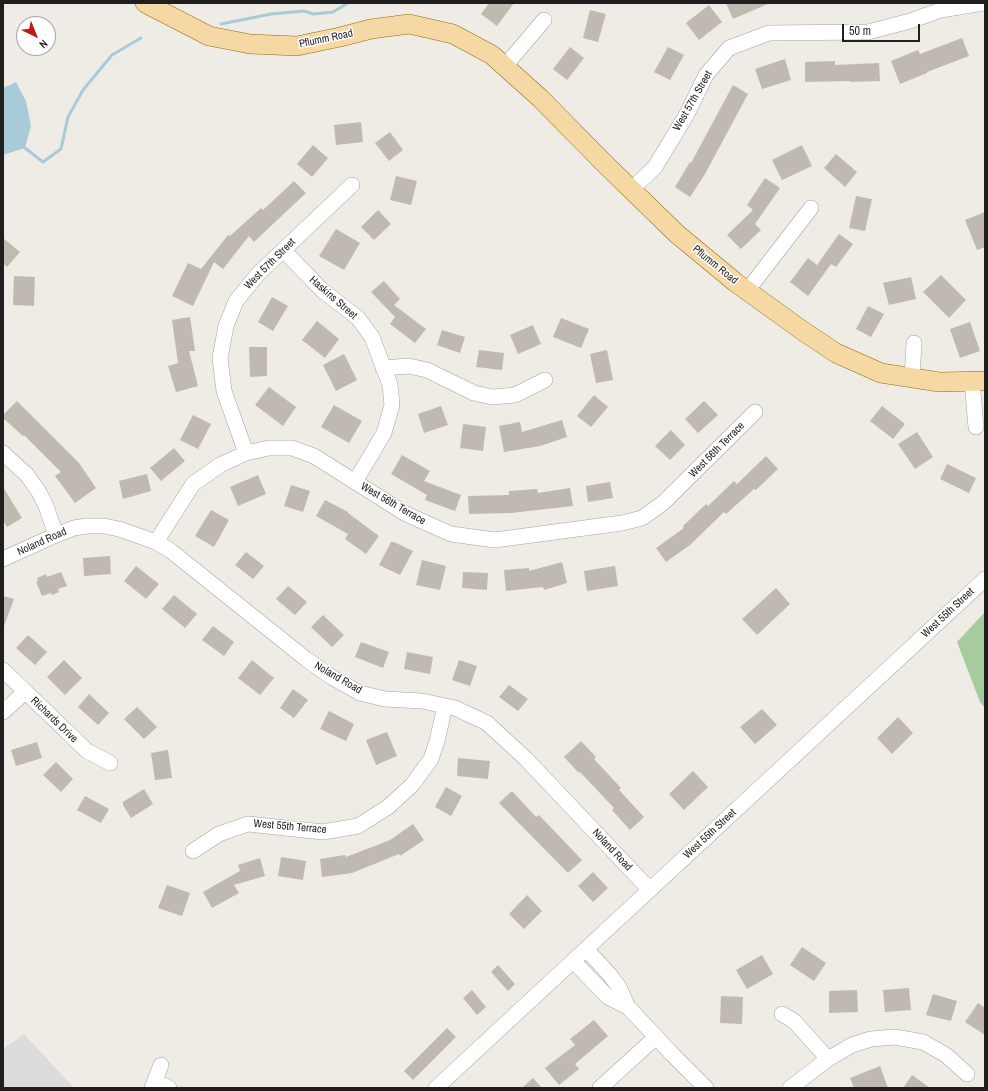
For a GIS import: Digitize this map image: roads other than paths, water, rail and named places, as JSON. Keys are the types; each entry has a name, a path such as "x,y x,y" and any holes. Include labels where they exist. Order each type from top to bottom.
{"main road":[{"name":"Pflumm Road","path":"144,3 209,36 250,44 297,46 371,29 409,24 453,34 492,55 505,66 540,98 677,234 747,291 803,332 836,353 881,373 939,382 978,381"}],"street":[{"name":"West 57th Street","path":"632,190 655,167 687,114 706,75 729,48 769,33 818,31 868,32 910,21 941,10 983,3"},
{"path":"505,66 544,20"},
{"name":"West 57th Street","path":"246,453 224,391 220,358 226,326 236,301 258,274 352,185"},
{"path":"747,291 811,208"},
{"name":"Haskins Street","path":"283,250 323,291 358,318 372,337 390,385 392,406 384,433 355,482"},
{"path":"912,378 914,343"},
{"path":"383,368 409,366 427,370 474,393 492,397 515,395 545,380"},
{"name":"Pflumm Road","path":"976,427 978,381"},
{"name":"West 56th Terrace","path":"156,542 193,484 220,465 246,453 269,448 292,448 314,456 406,514 451,534 495,540 622,523 642,518 663,503 755,412"},
{"path":"3,453 27,475 39,492 46,506 56,535"},
{"name":"Noland Road","path":"3,560 56,535 74,528 88,526 104,526 119,529 156,542 171,551 306,659 360,693 386,699 422,701 455,708 487,723 526,759 650,890"},
{"name":"West 55th Street","path":"436,1088 985,579"},
{"name":"Richards Drive","path":"3,670 87,751 110,763"},
{"path":"3,712 25,692"},
{"name":"West 55th Terrace","path":"193,851 219,834 248,824 323,832 358,826 388,808 412,785 430,759 437,740 445,706"},
{"path":"586,949 619,987 628,1007 706,1088"},
{"path":"573,961 608,997 628,1007"},
{"path":"782,1014 794,1021 828,1059"},
{"path":"600,1088 656,1037"},
{"path":"790,1088 828,1059 852,1045 871,1039 895,1037 923,1042 946,1055 967,1074"},
{"path":"160,1065 154,1085 169,1088"}],"water":[{"path":"16,82 26,101 31,126 25,148 3,155 3,88"}],"waterway":[{"path":"221,24 271,14 304,11 313,14 333,12 348,3"},
{"path":"25,148 43,162 61,149 68,117 83,90 112,55 141,38"}]}
